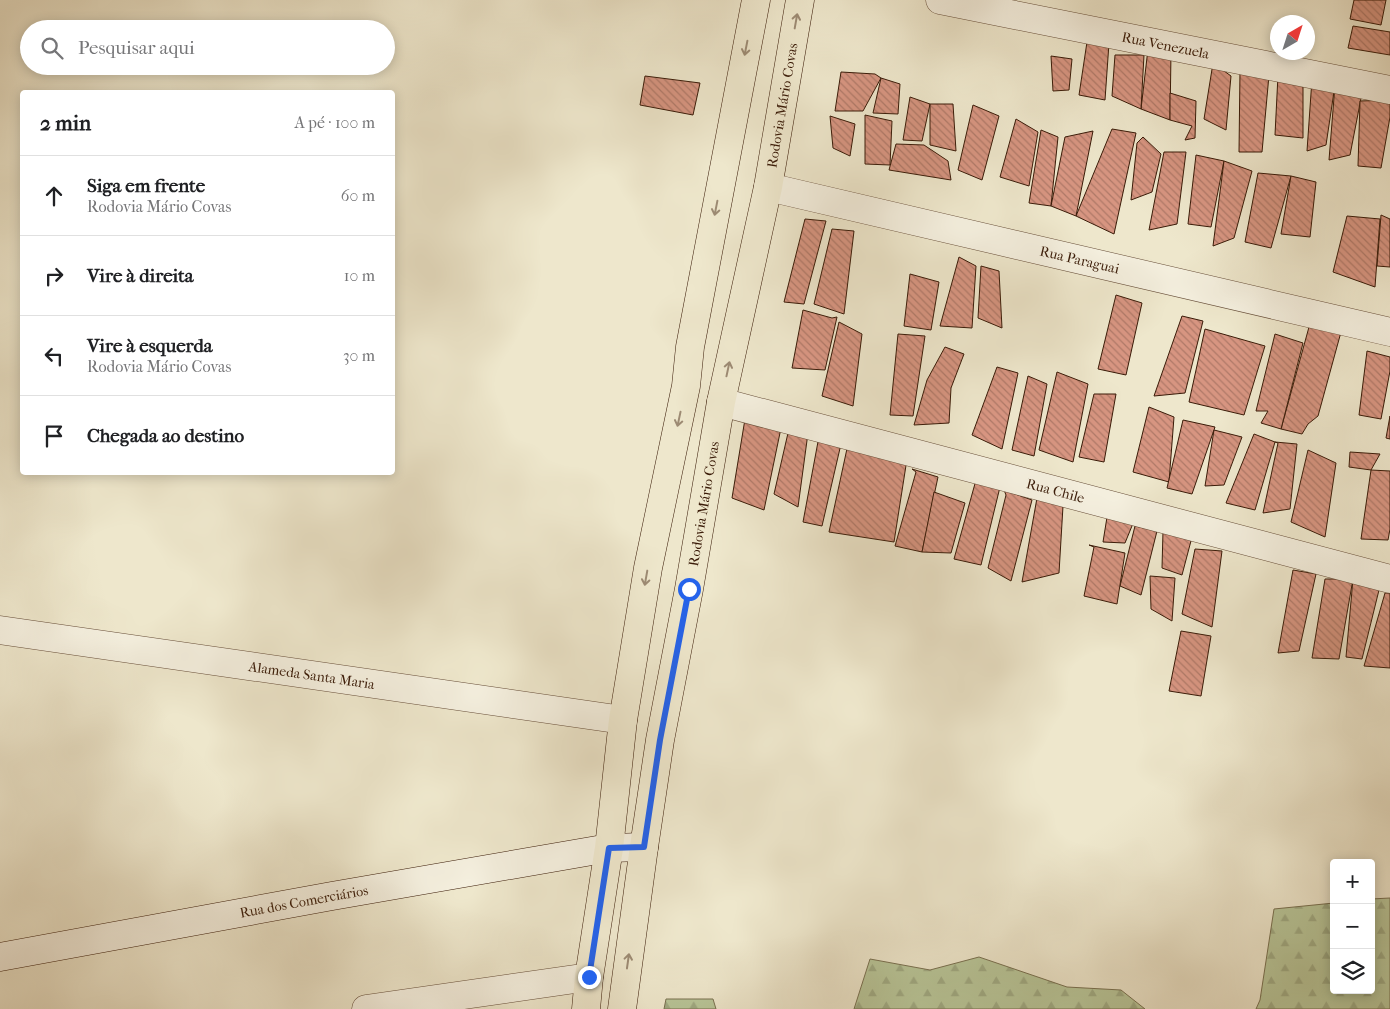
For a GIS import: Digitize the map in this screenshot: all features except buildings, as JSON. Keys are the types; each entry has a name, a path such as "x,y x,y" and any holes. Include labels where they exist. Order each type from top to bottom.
{"main road":[{"path":"586,1009 589,977 609,848 623,720 648,568 686,386 690,347 756,0"},
{"name":"Rodovia Mário Covas","path":"622,1009 660,740 689,589 721,402 768,187 800,0"}],"street":[{"name":"Rua Venezuela","path":"940,0 1390,90"},
{"name":"Rua Paraguai","path":"768,187 1390,332"},
{"name":"Rua Chile","path":"721,402 1390,579"},
{"name":"Alameda Santa Maria","path":"0,630 623,720"},
{"name":"Rua dos Comerciários","path":"0,957 332,896 609,848 644,847"},
{"path":"366,1009 589,977"}],"green space":[{"path":"1390,898 1390,1009 1256,1009 1260,1000 1274,909 1330,903 1330,994 1375,994 1375,899"},
{"path":"979,957 1067,987 1121,990 1145,1009 854,1009 870,959 930,970"},
{"path":"666,999 713,999 716,1009 664,1009"}],"route":[{"path":"589,977 609,848 644,847 660,740 689,589"}]}
